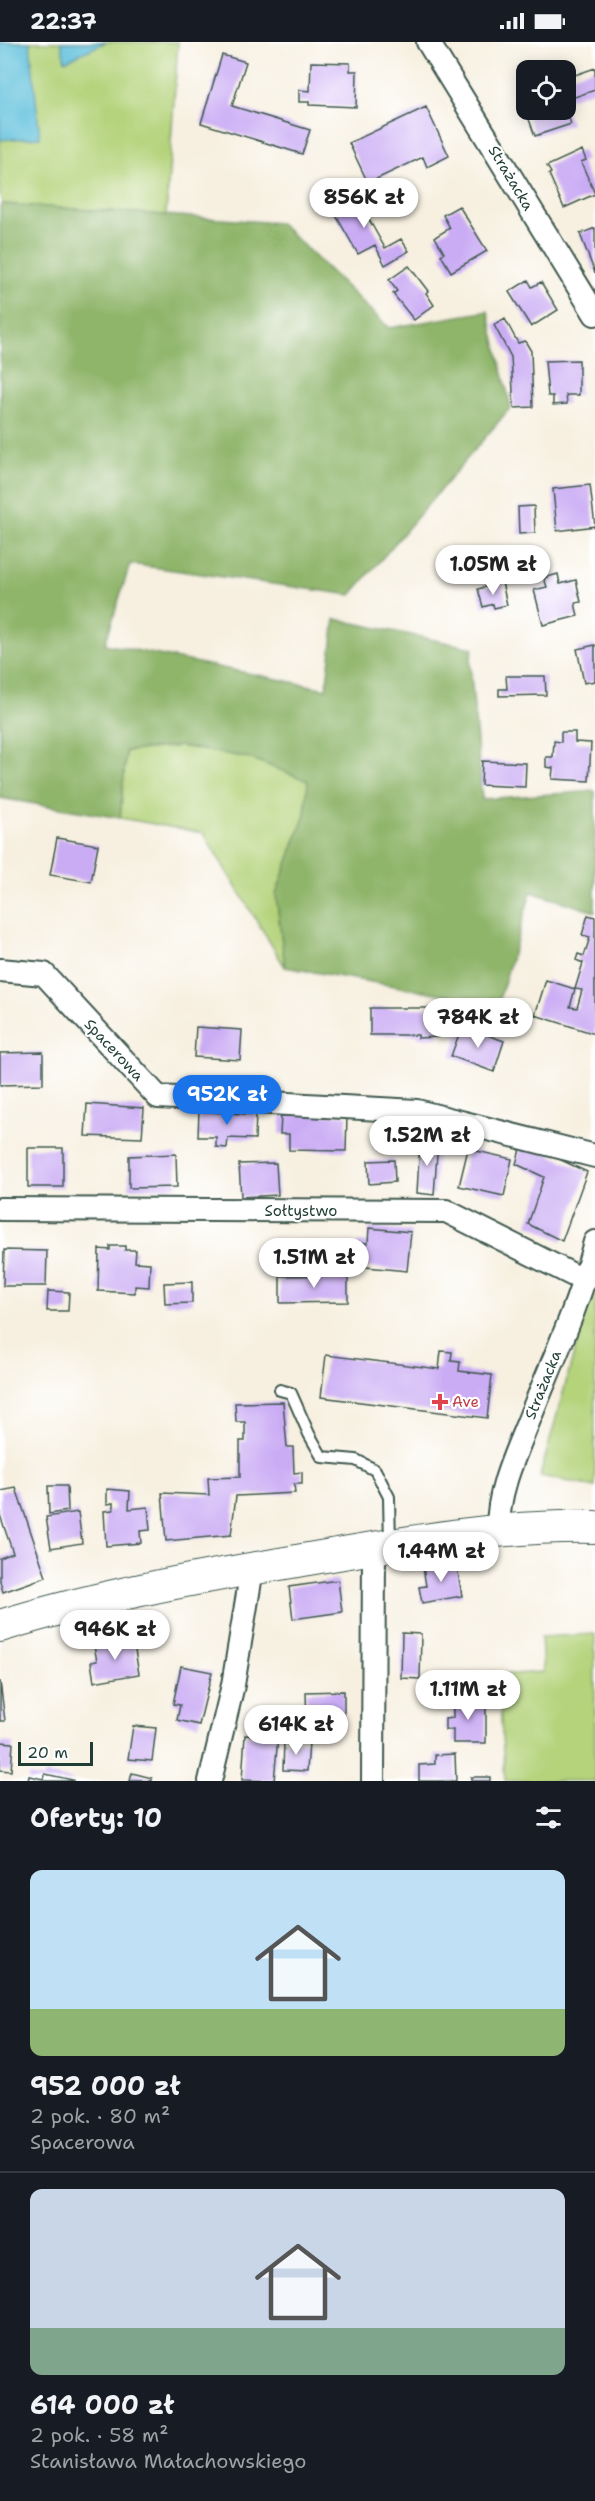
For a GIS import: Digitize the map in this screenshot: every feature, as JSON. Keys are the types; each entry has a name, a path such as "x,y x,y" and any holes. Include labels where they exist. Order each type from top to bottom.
{"street":[{"name":"Strażacka","path":"428,42 595,314"},
{"name":"Spacerowa","path":"0,970 44,974 158,1097 417,1111 595,1156"},
{"name":"Sołtystwo","path":"0,1209 446,1211 585,1281"},
{"name":"Strażacka","path":"498,1529 498,1513 506,1477 585,1281 595,1242"},
{"path":"0,1626 67,1605 382,1546 498,1529 595,1527"},
{"path":"373,1781 382,1546"},
{"path":"210,1781 233,1685 252,1569"}],"lane":[{"path":"280,1390 291,1393 322,1457 356,1460 375,1470 389,1497 382,1546"}],"green space":[{"path":"0,42 178,42 166,215 2,204 0,196"},
{"path":"2,204 280,223 389,328 488,311 511,407 351,595 130,564 105,644 326,689 335,619 473,648 470,662 482,799 595,791 595,912 531,892 498,1004 285,967 276,894 305,815 308,781 250,758 180,746 126,751 120,818 0,798 0,206"},
{"path":"180,746 250,758 309,781 305,815 276,894 285,967 203,833 120,818 126,751"},
{"path":"595,1278 595,1487 540,1476"},
{"path":"595,1634 595,1781 505,1781 498,1675 543,1672 541,1637"}],"water":[{"path":"0,42 30,42 40,137 0,140"},
{"path":"61,42 106,42 65,61"}],"building":[{"path":"222,55 246,62 232,106 310,130 302,154 201,123"},
{"path":"311,62 350,63 350,71 357,71 356,107 309,105 309,102 299,102 299,90 310,91"},
{"path":"595,68 595,90 576,97 576,75"},
{"path":"426,107 449,156 427,167 423,157 368,183 349,143"},
{"path":"529,120 570,120 571,124 535,136"},
{"path":"582,150 586,160 581,162 595,194 564,208 547,166"},
{"path":"353,191 385,248 401,239 409,251 385,265 375,245 358,254 330,205"},
{"path":"459,206 487,251 451,272 441,255 444,253 435,237 450,228 443,215"},
{"path":"595,228 595,273 580,234"},
{"path":"409,266 428,291 426,293 434,305 414,320 393,294 397,291 389,280"},
{"path":"528,280 532,287 541,282 558,310 531,327 509,292"},
{"path":"505,319 518,343 525,341 531,351 533,407 514,408 511,357 494,325"},
{"path":"579,360 579,395 566,395 567,404 553,405 553,396 548,396 545,361"},
{"path":"590,485 595,526 557,531 553,489"},
{"path":"534,506 535,533 519,534 518,507"},
{"path":"558,574 560,584 576,580 581,602 575,603 578,616 543,625 534,590 547,587 544,578"},
{"path":"502,582 507,605 494,608 493,604 483,607 478,589"},
{"path":"595,645 595,681 584,683 577,649"},
{"path":"506,676 545,676 546,695 499,696 499,689 507,689"},
{"path":"561,732 575,732 575,742 591,743 589,781 552,779 553,768 546,767 546,757 553,757 554,741 561,742"},
{"path":"482,761 526,763 525,787 481,785"},
{"path":"57,838 98,845 91,882 50,875"},
{"path":"588,915 595,917 595,1034 535,1015 546,980 575,989 583,963 576,960 578,954 584,956 590,937 582,935","holes":["575,989 582,990 577,1008 570,1007"]},
{"path":"370,1008 435,1008 443,1017 438,1037 370,1035"},
{"path":"462,1026 504,1041 494,1072 451,1056"},
{"path":"196,1027 242,1030 240,1060 194,1057"},
{"path":"43,1052 43,1084 0,1085 0,1053"},
{"path":"87,1104 144,1108 142,1138 85,1136"},
{"path":"199,1110 256,1112 255,1139 228,1138 227,1148 216,1147 216,1137 198,1137"},
{"path":"290,1114 347,1115 346,1151 289,1150 289,1134 280,1134 281,1116 290,1116"},
{"path":"420,1140 438,1141 434,1195 417,1193"},
{"path":"522,1142 587,1172 562,1241 528,1224 544,1177 516,1164"},
{"path":"28,1148 63,1148 63,1187 28,1187"},
{"path":"468,1149 512,1159 504,1196 459,1186"},
{"path":"176,1154 177,1187 129,1188 129,1156"},
{"path":"394,1160 395,1182 369,1184 368,1161"},
{"path":"276,1163 278,1195 241,1197 239,1164"},
{"path":"369,1228 411,1232 407,1271 366,1267 366,1260 356,1259 358,1242 368,1243"},
{"path":"110,1246 125,1246 125,1250 136,1250 135,1262 150,1263 149,1287 135,1286 135,1293 98,1291 99,1249 110,1250"},
{"path":"4,1250 47,1251 46,1286 3,1286"},
{"path":"348,1275 348,1302 280,1303 280,1276"},
{"path":"192,1282 192,1303 165,1304 164,1283"},
{"path":"48,1291 69,1292 68,1311 47,1311"},
{"path":"441,1351 452,1352 451,1361 460,1362 459,1371 492,1375 487,1418 321,1397 326,1355 439,1369"},
{"path":"283,1402 287,1447 293,1447 294,1473 302,1472 302,1484 294,1484 295,1493 236,1496 231,1535 166,1541 162,1493 209,1495 208,1478 240,1477 240,1441 245,1441 245,1422 236,1422 235,1403"},
{"path":"48,1486 67,1486 68,1511 49,1514"},
{"path":"16,1488 46,1577 3,1592 0,1581 0,1558 13,1553 0,1515 0,1491"},
{"path":"107,1489 130,1491 129,1509 148,1507 150,1530 140,1531 141,1543 106,1546 104,1511 113,1510 113,1503 107,1504"},
{"path":"78,1512 82,1543 51,1548 46,1517"},
{"path":"456,1561 462,1596 422,1603 419,1587 426,1586 423,1567"},
{"path":"338,1580 342,1612 293,1619 289,1587"},
{"path":"402,1633 421,1634 420,1679 401,1678"},
{"path":"133,1639 139,1674 94,1682 91,1662 97,1661 94,1646"},
{"path":"181,1666 212,1672 199,1725 177,1720 180,1705 173,1704"},
{"path":"0,1681 5,1721 0,1721"},
{"path":"344,1691 344,1728 307,1729 306,1692"},
{"path":"453,1699 486,1699 486,1743 453,1743 453,1730 445,1730 445,1719 453,1718"},
{"path":"133,1726 156,1728 152,1761 128,1759"},
{"path":"245,1735 278,1737 274,1781 242,1780"},
{"path":"284,1741 309,1742 307,1771 283,1770"},
{"path":"0,1742 13,1743 11,1771 0,1770"},
{"path":"455,1754 456,1781 419,1781 419,1765 435,1764 435,1755"},
{"path":"132,1773 152,1778 152,1781 130,1781"},
{"path":"45,1774 73,1781 28,1781 29,1776 43,1779"},
{"path":"471,1777 490,1777 490,1781 471,1781"}],"place":[{"name":"Ave","path":"440,1402"}]}
